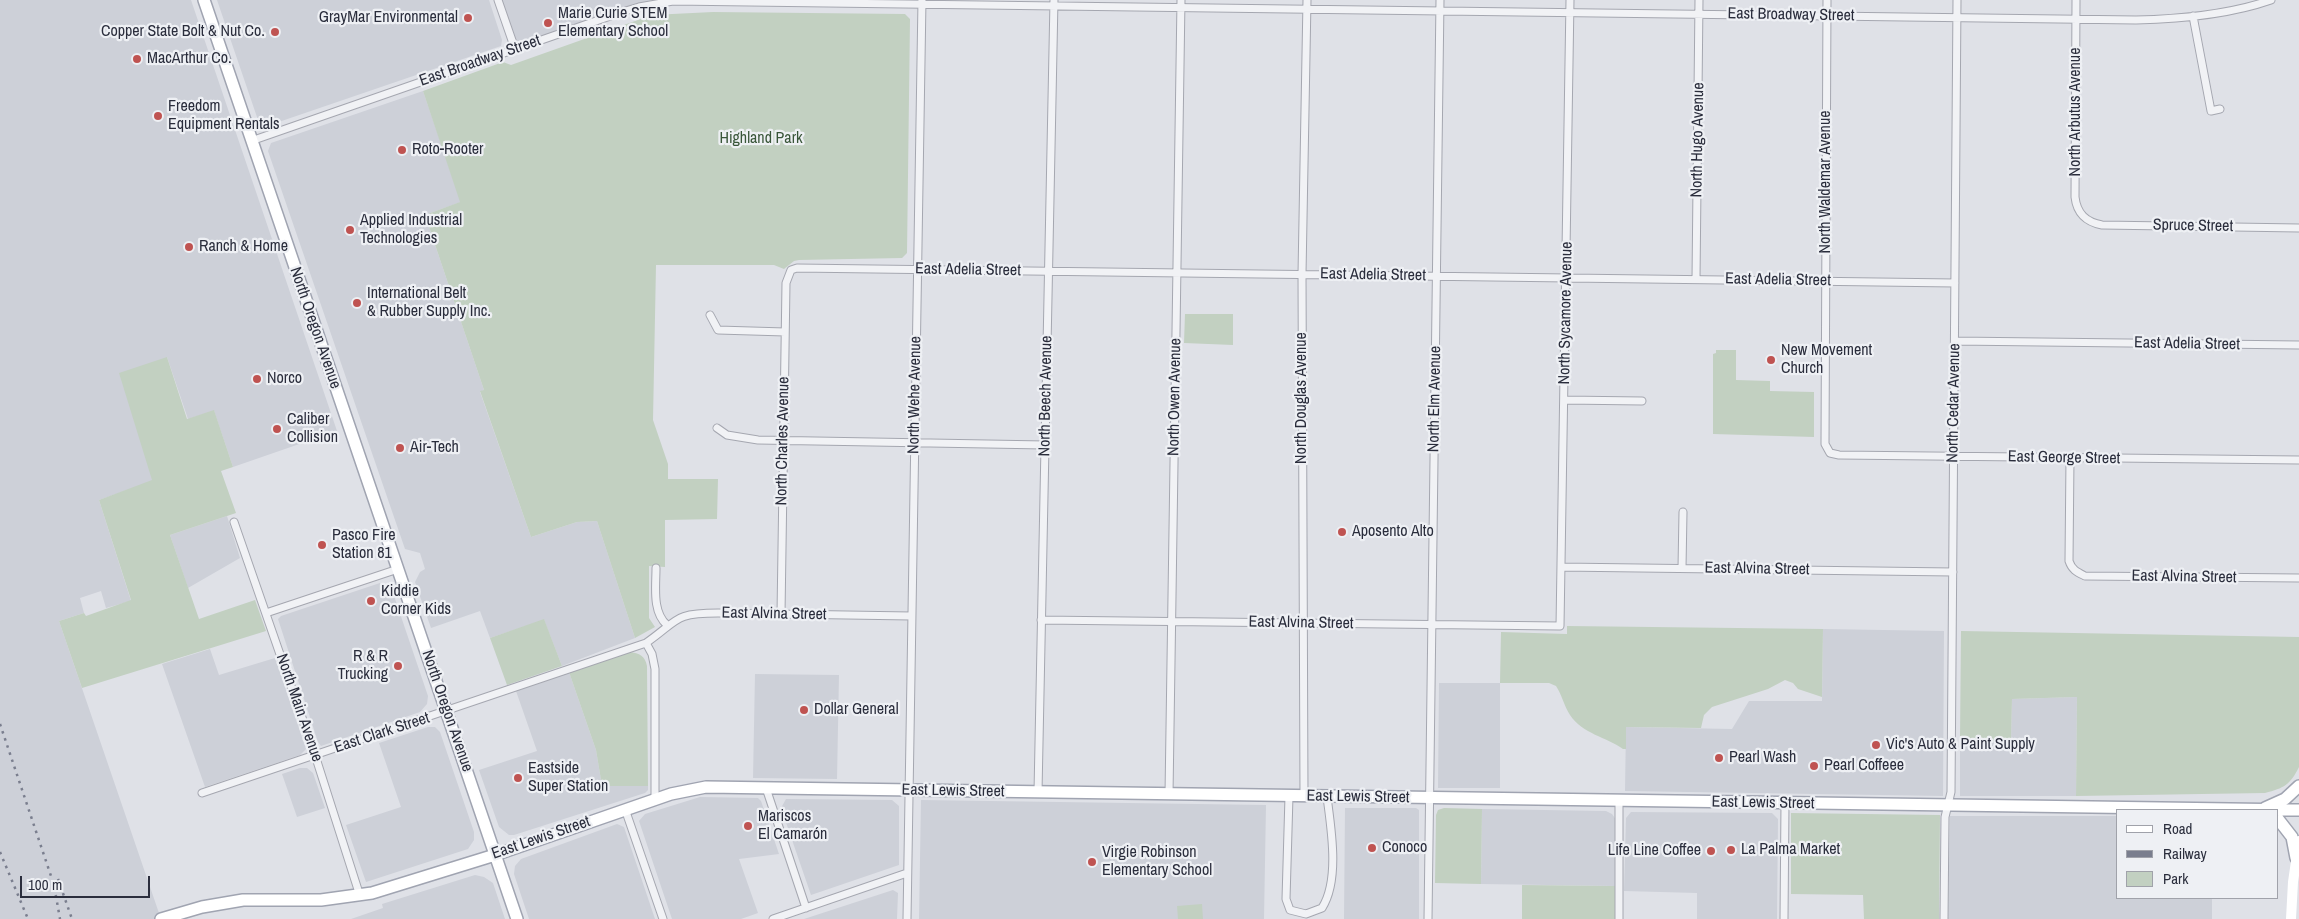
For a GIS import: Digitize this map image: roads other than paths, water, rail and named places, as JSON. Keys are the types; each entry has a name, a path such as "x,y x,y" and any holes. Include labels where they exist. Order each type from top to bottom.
{"main road":[{"name":"North Oregon Avenue","path":"204,0 517,919"},
{"path":"2260,809 2279,803 2299,786"},
{"name":"East Lewis Street","path":"161,919 202,907 243,900 321,900 360,896 495,855 655,799 696,788 2195,809"},
{"name":"East Lewis Street","path":"2279,810 2299,810"},
{"path":"2279,820 2292,837 2296,858"},
{"path":"2291,919 2299,842"}],"street":[{"path":"498,0 515,49"},
{"name":"North Douglas Avenue","path":"1304,796 1302,274 1307,0"},
{"name":"North Elm Avenue","path":"1428,919 1440,0"},
{"name":"North Sycamore Avenue","path":"1560,626 1570,0"},
{"name":"North Hugo Avenue","path":"1696,279 1699,0"},
{"name":"North Waldemar Avenue","path":"1827,0 1825,444 1830,453"},
{"name":"North Cedar Avenue","path":"1944,919 1945,820 1951,792 1957,0"},
{"name":"North Arbutus Avenue","path":"2076,0 2075,197 2078,210 2088,220"},
{"name":"East Broadway Street","path":"251,141 639,7 673,1 1181,4 1307,9 2144,20 2193,16 2238,9 2271,0"},
{"name":"North Wehe Avenue","path":"907,919 922,2"},
{"name":"North Beech Avenue","path":"1038,792 1054,3"},
{"name":"North Owen Avenue","path":"1169,795 1181,4"},
{"path":"2193,16 2210,111 2220,109"},
{"name":"Spruce Street","path":"2088,220 2102,225 2299,228"},
{"name":"East Adelia Street","path":"791,270 803,267 1955,283"},
{"name":"North Charles Avenue","path":"781,614 782,442 786,283 791,270"},
{"path":"710,315 718,330 785,332"},
{"name":"East Adelia Street","path":"1955,341 2299,346"},
{"path":"1564,400 1642,401"},
{"path":"717,428 726,435 741,439 782,442 1045,445"},
{"name":"East George Street","path":"1830,453 1839,456 2299,460"},
{"name":"East Alvina Street","path":"2070,458 2069,561 2073,570 2085,576 2298,578"},
{"path":"1682,568 1683,512"},
{"name":"North Main Avenue","path":"234,522 315,755 360,896"},
{"name":"East Alvina Street","path":"1561,567 1953,572"},
{"path":"656,568 657,608 662,620 667,625"},
{"path":"266,613 398,569"},
{"name":"East Alvina Street","path":"646,643 678,617 695,613 911,616"},
{"name":"East Alvina Street","path":"1041,620 1560,626"},
{"path":"646,643 652,654 655,669 655,799"},
{"name":"East Clark Street","path":"202,793 646,643"},
{"path":"766,788 806,908"},
{"path":"1289,796 1286,899 1290,910 1306,914 1313,914 1322,908 1328,896 1333,848 1327,797"},
{"path":"1619,800 1619,919"},
{"path":"1784,919 1785,803"},
{"path":"626,809 663,919"},
{"path":"774,919 907,874"}],"railway":[{"path":"0,724 54,885 60,919"},
{"path":"0,852 28,919"},
{"path":"58,879 72,919"}],"place":[{"name":"GrayMar Environmental","path":"468,18"},
{"name":"Marie Curie STEM Elementary School","path":"548,23"},
{"name":"Copper State Bolt & Nut Co.","path":"275,32"},
{"name":"MacArthur Co.","path":"137,59"},
{"name":"Freedom Equipment Rentals","path":"158,116"},
{"name":"Roto-Rooter","path":"402,150"},
{"name":"Applied Industrial Technologies","path":"350,230"},
{"name":"Ranch & Home","path":"189,247"},
{"name":"International Belt & Rubber Supply Inc.","path":"357,303"},
{"name":"New Movement Church","path":"1771,360"},
{"name":"Norco","path":"257,379"},
{"name":"Caliber Collision","path":"277,429"},
{"name":"Air-Tech","path":"400,448"},
{"name":"Aposento Alto","path":"1342,532"},
{"name":"Pasco Fire Station 81","path":"322,545"},
{"name":"Kiddie Corner Kids","path":"371,601"},
{"name":"R & R Trucking","path":"398,666"},
{"name":"Dollar General","path":"804,710"},
{"name":"Vic's Auto & Paint Supply","path":"1876,745"},
{"name":"Pearl Wash","path":"1719,758"},
{"name":"Pearl Coffeee","path":"1814,766"},
{"name":"Eastside Super Station","path":"518,778"},
{"name":"Mariscos El Camarón","path":"748,826"},
{"name":"Conoco","path":"1372,848"},
{"name":"La Palma Market","path":"1731,850"},
{"name":"Life Line Coffee","path":"1711,851"},
{"name":"Virgie Robinson Elementary School","path":"1092,862"}],"park label":[{"name":"Highland Park","path":"761,139"}]}
